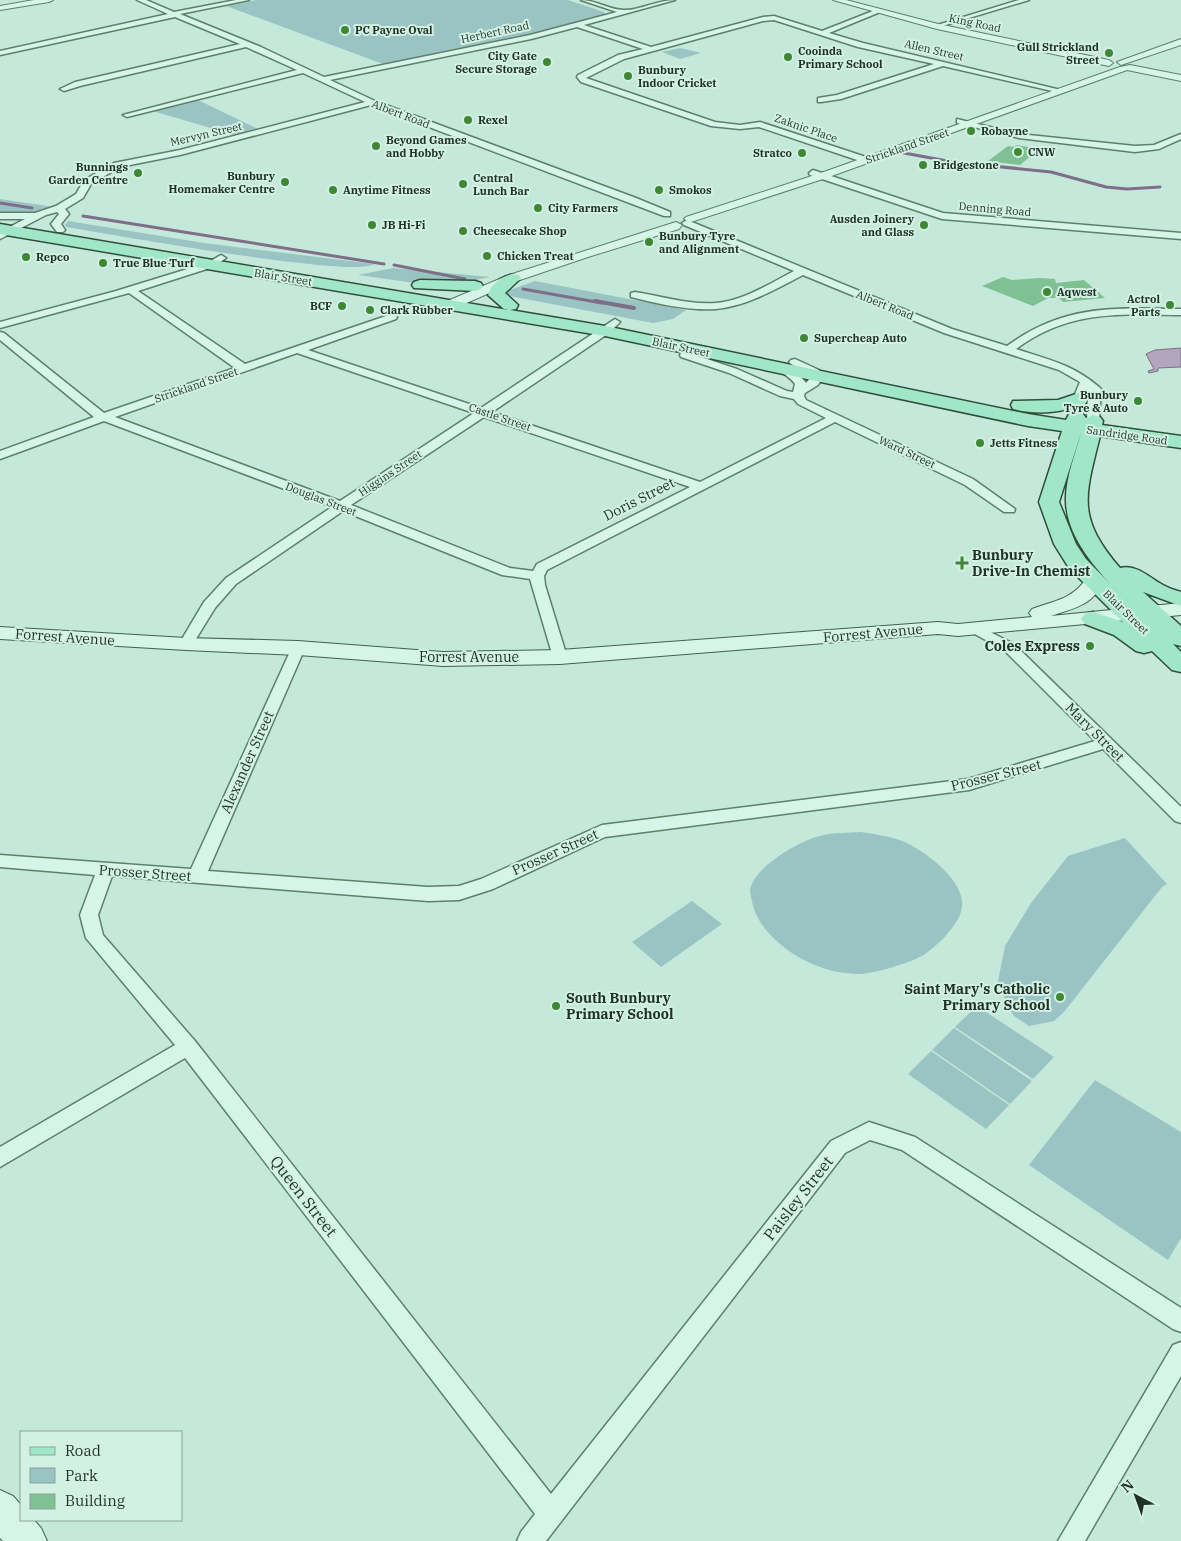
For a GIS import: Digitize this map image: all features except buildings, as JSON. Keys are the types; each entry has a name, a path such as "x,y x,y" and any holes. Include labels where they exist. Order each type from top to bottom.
{"main road":[{"name":"Blair Street","path":"14,229 60,230 216,262 463,297 610,327"},
{"name":"Blair Street","path":"14,229 177,268 216,262 394,286 510,305 790,366 1002,404 1083,424"},
{"path":"510,305 496,295 513,278"},
{"name":"Blair Street","path":"790,366 818,376 1028,420 1083,424"},
{"path":"1002,404 1053,406 1068,404 1082,390"},
{"path":"1028,420 1042,427 1054,446 1049,502"},
{"name":"Blair Street","path":"1083,424 1086,455 1079,476 1076,503 1081,524 1095,550 1116,576 1136,609 1180,665"},
{"path":"1049,502 1083,424"},
{"name":"Sandridge Road","path":"1083,424 1181,432"},
{"name":"Sandridge Road","path":"1083,424 1181,442"},
{"path":"1086,455 1099,448 1141,443 1181,447"},
{"name":"Blair Street","path":"1049,502 1065,544 1077,563 1094,582 1181,639"},
{"path":"1095,550 1112,558 1141,583 1181,599"},
{"path":"1030,619 1054,606 1076,602 1089,592 1094,582"},
{"name":"Forrest Avenue","path":"938,628 951,621 1093,619 1181,599"},
{"name":"Forrest Avenue","path":"0,633 186,644 298,648 443,659 560,657 938,628 976,629 1030,619 1136,609 1181,609"},
{"path":"1093,619 1122,630 1154,654 1180,665"},
{"path":"0,1509 28,1541"}],"street":[{"path":"0,7 39,0"},
{"path":"0,7 49,0"},
{"name":"Albert Road","path":"140,0 372,103 633,200 664,217"},
{"path":"0,53 246,0"},
{"path":"584,0 622,12"},
{"name":"Herbert Road","path":"321,80 531,37 672,0"},
{"name":"King Road","path":"837,0 937,26 1109,65"},
{"path":"937,26 1026,0"},
{"path":"823,33 878,11"},
{"path":"577,25 650,49 763,19 774,18"},
{"name":"Allen Street","path":"774,18 861,45 1057,90"},
{"name":"Strickland Street","path":"463,297 584,254 675,228 685,221 1125,66 1181,42"},
{"path":"64,89 87,81 245,45"},
{"name":"Zaknic Place","path":"650,49 621,57 581,77 584,80 714,124 740,127 760,124 862,159"},
{"path":"821,100 838,97 942,64"},
{"path":"1109,65 1125,66 1181,78"},
{"name":"Strickland Street","path":"1057,90 1109,65"},
{"path":"127,115 303,71"},
{"name":"Mervyn Street","path":"14,229 53,215 59,208 80,196 87,182 117,166 180,152 372,103"},
{"path":"966,123 1019,136 1135,149 1156,147 1181,136"},
{"name":"Denning Road","path":"817,175 942,216 1181,236"},
{"path":"59,208 64,214 56,224 60,230"},
{"path":"0,216 14,229"},
{"path":"463,297 575,250 660,223 664,217 685,221"},
{"name":"Albert Road","path":"685,221 948,331 1063,368 1082,390"},
{"path":"0,326 131,290 177,268"},
{"path":"635,295 705,305 720,305 768,288 802,271"},
{"path":"131,290 244,369"},
{"path":"1007,351 1035,332 1072,316 1100,312 1181,312"},
{"name":"Strickland Street","path":"0,455 106,416 392,317"},
{"name":"Higgins Street","path":"186,644 210,603 223,587 241,572 610,327"},
{"name":"Douglas Street","path":"0,335 99,415 106,416 341,506 507,572 537,576"},
{"name":"Castle Street","path":"298,350 484,411 701,486"},
{"name":"Ward Street","path":"685,355 733,372 784,394 800,397 835,418 969,482 1009,509"},
{"path":"790,366 801,384 800,397"},
{"path":"800,397 814,383 818,376"},
{"path":"1095,389 1083,424 1082,390 1095,389"},
{"name":"Doris Street","path":"537,576 542,567 835,418"},
{"path":"537,576 560,657"},
{"path":"1008,647 1014,631 1030,619"},
{"name":"Mary Street","path":"976,629 1008,647 1181,817"},
{"name":"Alexander Street","path":"196,876 298,648"},
{"name":"Prosser Street","path":"0,862 428,894 459,893 487,884 602,831 969,784 1107,744"},
{"name":"Queen Street","path":"105,870 89,915 95,938 188,1047 552,1514"},
{"path":"0,1158 188,1047"},
{"name":"Paisley Street","path":"530,1541 838,1147 870,1132 908,1143 1181,1321"},
{"path":"1071,1541 1181,1353"}],"green space":[{"path":"257,0 568,0 604,12 605,14 539,33 383,64 226,6"},
{"path":"680,48 701,53 680,59 662,52"},
{"path":"198,100 262,131 241,137 153,111"},
{"path":"0,199 54,207 41,213 0,214"},
{"path":"68,221 204,243 374,264 357,267 324,265 228,253 66,227 65,225"},
{"path":"393,268 490,277 462,283 429,285 358,275"},
{"path":"535,281 686,310 673,319 653,323 499,294"},
{"path":"861,832 887,836 921,851 950,877 961,897 962,907 953,927 942,940 925,954 912,961 892,967 857,974 831,970 812,964 789,951 761,923 755,912 750,890 753,881 768,864 801,843 835,833"},
{"path":"1125,838 1167,884 1162,887 1064,1012 1054,1021 1029,1026 1014,1016 1008,1007 998,981 1005,946 1031,903 1068,856"},
{"path":"692,901 722,924 661,967 632,942"},
{"path":"977,1006 1054,1057 1033,1079 955,1027"},
{"path":"954,1028 1032,1081 1010,1104 932,1050"},
{"path":"931,1051 1009,1105 986,1129 908,1074"},
{"path":"1095,1080 1181,1132 1181,1238 1168,1260 1029,1165"}],"shaded area":[{"path":"1181,348 1181,367 1158,368 1158,371 1149,373 1148,371 1154,369 1146,354 1155,350"}],"waterway":[{"path":"904,153 953,162 1051,172 1106,187 1127,189 1160,187"},
{"path":"0,203 32,208"},
{"path":"83,216 384,264"},
{"path":"394,265 465,279"},
{"path":"523,289 602,303"},
{"path":"595,301 634,308"}],"place":[{"name":"PC Payne Oval","path":"345,30"},
{"name":"Gull Strickland Street","path":"1109,53"},
{"name":"Cooinda Primary School","path":"788,57"},
{"name":"City Gate Secure Storage","path":"547,62"},
{"name":"Bunbury Indoor Cricket","path":"628,76"},
{"name":"Rexel","path":"468,120"},
{"name":"Robayne","path":"971,131"},
{"name":"Beyond Games and Hobby","path":"376,146"},
{"name":"CNW","path":"1018,152"},
{"name":"Stratco","path":"802,153"},
{"name":"Bridgestone","path":"923,165"},
{"name":"Bunnings Garden Centre","path":"138,173"},
{"name":"Bunbury Homemaker Centre","path":"285,182"},
{"name":"Central Lunch Bar","path":"463,184"},
{"name":"Anytime Fitness","path":"333,190"},
{"name":"Smokos","path":"659,190"},
{"name":"City Farmers","path":"538,208"},
{"name":"JB Hi-Fi","path":"372,225"},
{"name":"Ausden Joinery and Glass","path":"924,225"},
{"name":"Cheesecake Shop","path":"463,231"},
{"name":"Bunbury Tyre and Alignment","path":"649,242"},
{"name":"Chicken Treat","path":"487,256"},
{"name":"Repco","path":"26,257"},
{"name":"True Blue Turf","path":"103,263"},
{"name":"Aqwest","path":"1047,292"},
{"name":"Actrol Parts","path":"1170,305"},
{"name":"BCF","path":"342,306"},
{"name":"Clark Rubber","path":"370,310"},
{"name":"Supercheap Auto","path":"804,338"},
{"name":"Bunbury Tyre & Auto","path":"1138,401"},
{"name":"Jetts Fitness","path":"980,443"},
{"name":"Bunbury Drive-In Chemist","path":"962,563"},
{"name":"Coles Express","path":"1090,646"},
{"name":"Saint Mary's Catholic Primary School","path":"1060,997"},
{"name":"South Bunbury Primary School","path":"556,1006"}]}
